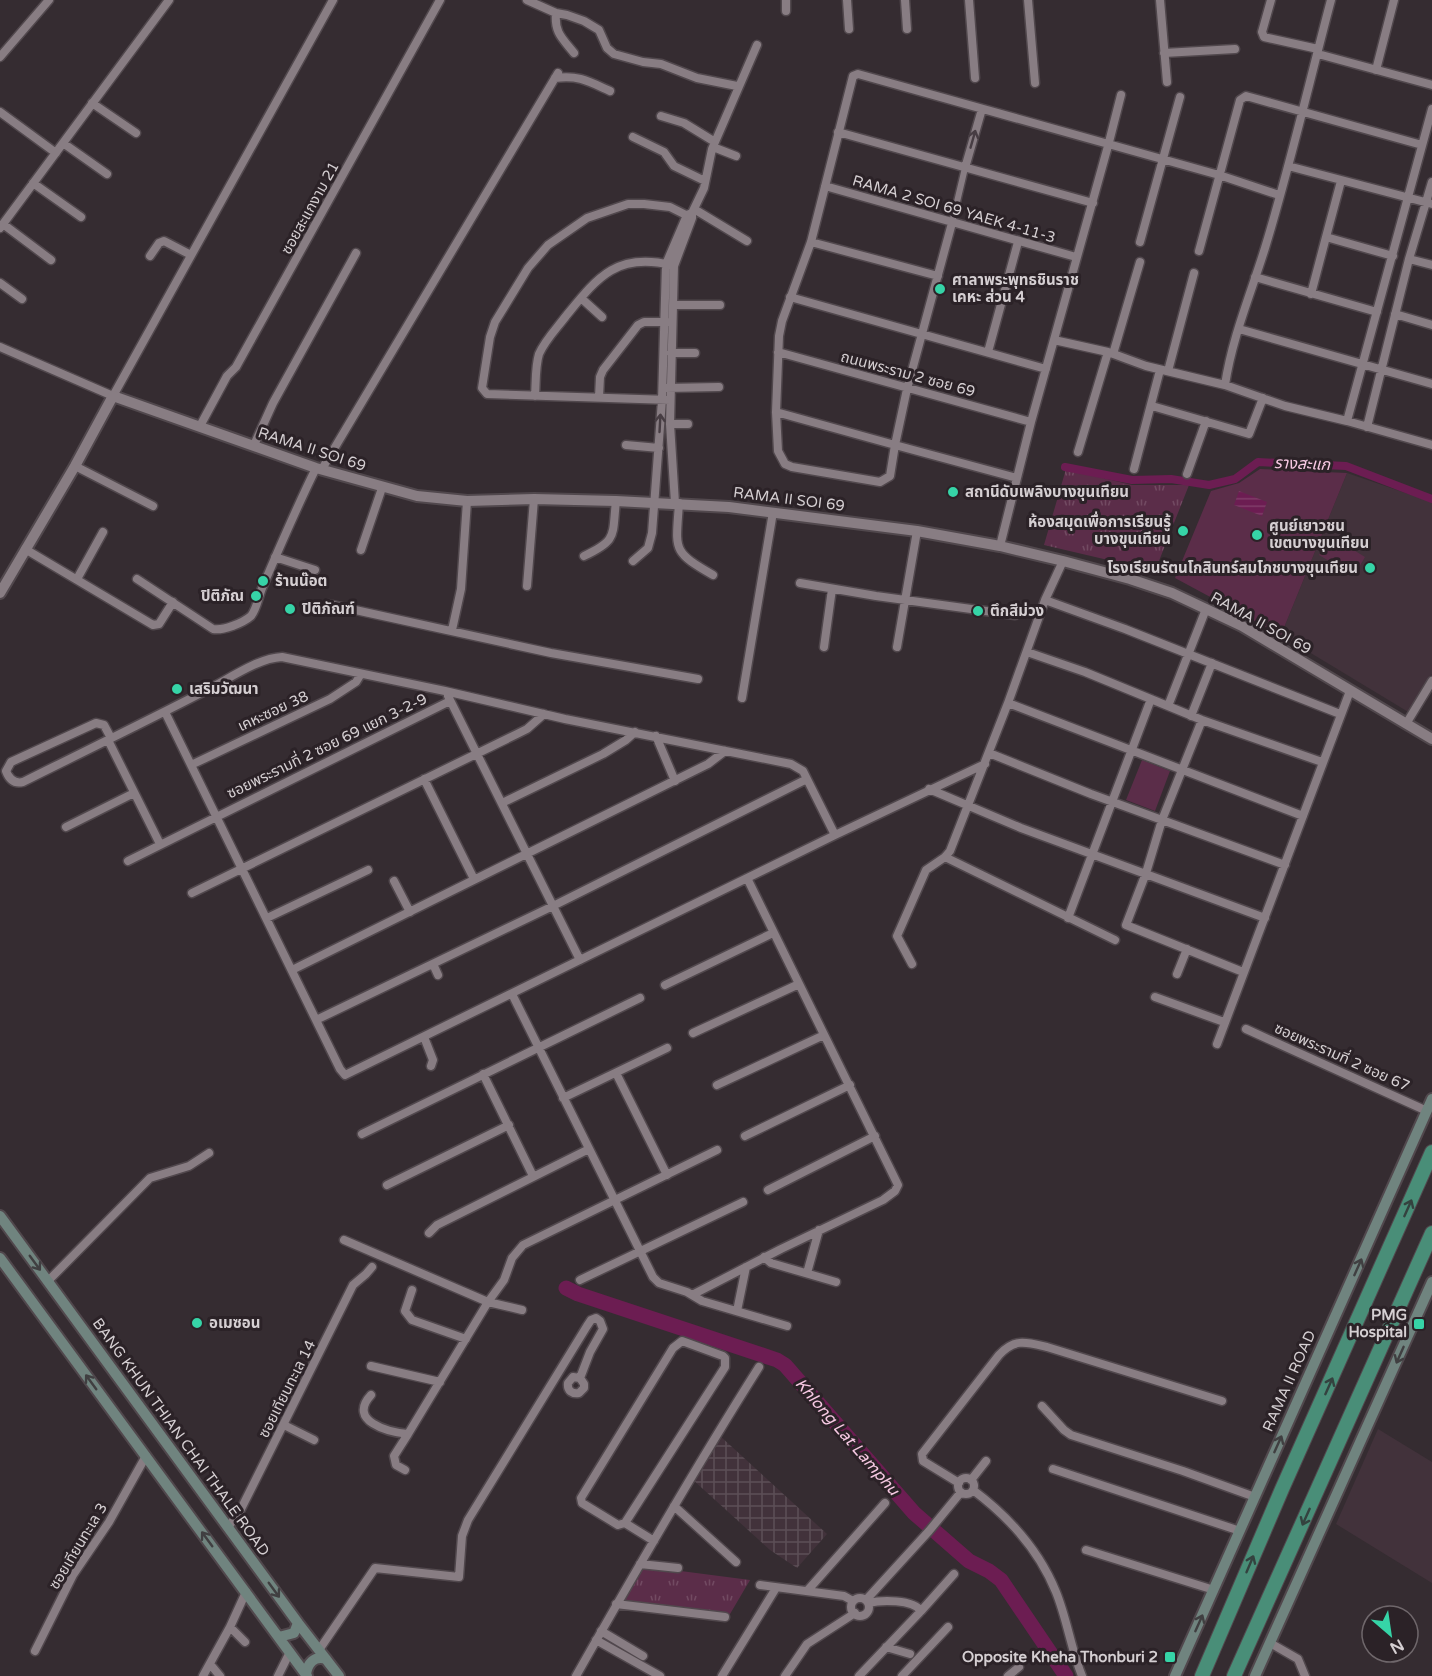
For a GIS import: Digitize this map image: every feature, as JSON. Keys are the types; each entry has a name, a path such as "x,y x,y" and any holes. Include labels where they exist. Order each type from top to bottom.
{"highway":[{"path":"1202,1676 1432,1152"},
{"path":"1234,1676 1432,1233"}],"main road":[{"name":"RAMA II ROAD","path":"1175,1676 1432,1099"},
{"name":"BANG KHUN THIAN CHAI THALE ROAD","path":"0,1216 339,1676"},
{"path":"0,1258 307,1676"},
{"path":"1255,1676 1432,1282"},
{"path":"279,1637 294,1633 298,1623"},
{"path":"307,1676 307,1667 322,1654"}],"street":[{"path":"0,57 49,0"},
{"path":"51,260 2,221 56,153 169,0"},
{"path":"0,593 75,466 333,0"},
{"name":"ซอยสะแกงาม 21","path":"200,426 227,376 236,368 440,0"},
{"path":"527,0 556,13 584,21 599,30 607,48 614,54 661,64 697,78 737,86"},
{"path":"786,0 786,11"},
{"path":"847,0 849,29"},
{"path":"905,0 907,29"},
{"path":"969,0 975,78"},
{"path":"1028,0 1035,83"},
{"path":"1160,0 1167,82"},
{"path":"1271,0 1262,33 1264,37 1376,70 1431,81"},
{"path":"1225,385 1239,329 1288,166 1331,0"},
{"path":"1376,70 1394,0"},
{"path":"556,13 554,26 556,31 574,54"},
{"path":"633,561 643,554 651,541 659,448 666,400 670,265 705,181 714,144 737,86 757,45"},
{"path":"1164,53 1235,49"},
{"path":"982,109 964,168 952,223 907,389 890,476 880,482 785,464 778,451 776,412 778,352 782,321 811,242 853,76 858,74 982,109 1108,146 1163,159 1279,195"},
{"path":"137,579 213,629 218,630 244,620 253,613 275,557 319,468 556,76 581,78 610,91"},
{"path":"1000,546 1053,340 1093,203 1121,95"},
{"path":"1199,251 1242,98 1249,95 1422,145"},
{"path":"1140,242 1180,96"},
{"path":"92,104 136,133"},
{"path":"1347,421 1432,110"},
{"path":"0,112 56,153"},
{"path":"661,116 684,123 736,156"},
{"path":"838,132 1093,203"},
{"path":"633,137 664,152 674,166 705,181"},
{"path":"63,143 107,174"},
{"path":"1288,166 1429,203"},
{"path":"1311,294 1341,181"},
{"path":"1367,427 1409,259 1429,203 1432,182"},
{"path":"33,183 81,217"},
{"name":"RAMA 2 SOI 69 YAEK 4-11-3","path":"825,186 1076,257"},
{"path":"666,400 487,394 482,388 490,337 495,322 510,295 539,255 561,235 588,218 628,204 670,207 691,214 747,241"},
{"path":"1326,237 1393,256"},
{"path":"150,256 159,243 164,241 191,255"},
{"path":"811,242 938,276"},
{"path":"988,352 1018,242"},
{"path":"254,445 273,403 356,253"},
{"path":"1409,259 1432,265"},
{"path":"535,396 538,356 546,341 597,279 610,270 636,262 670,265"},
{"path":"1078,452 1140,262"},
{"path":"666,388 671,353 668,322 673,305 670,265"},
{"path":"1134,469 1194,273"},
{"path":"1255,277 1377,312"},
{"path":"0,283 22,299"},
{"path":"790,297 1046,369"},
{"path":"580,298 602,317"},
{"path":"673,305 720,305"},
{"path":"1395,314 1432,325"},
{"path":"599,397 600,377 603,370 635,328 644,322 668,322"},
{"path":"1239,329 1432,384"},
{"path":"1053,340 1110,353 1164,370 1225,385 1285,406 1432,445"},
{"path":"0,346 113,396"},
{"name":"ถนนพระราม 2 ซอย 69","path":"778,352 1031,422"},
{"path":"671,353 695,353"},
{"path":"666,388 719,387"},
{"name":"RAMA II SOI 69","path":"113,396 319,468 382,488 417,496 467,501 534,499 677,503 773,512 917,531 1000,546 1063,561 1161,590 1242,626 1432,740"},
{"path":"1152,406 1250,433 1263,398"},
{"path":"666,400 677,503 677,540 687,560 713,575"},
{"path":"776,412 1017,478"},
{"path":"1187,474 1206,421"},
{"path":"670,424 687,424"},
{"path":"626,445 659,448"},
{"path":"75,466 153,506"},
{"path":"361,550 382,488"},
{"path":"527,586 534,499"},
{"path":"452,630 461,589 467,501"},
{"path":"584,556 603,547 610,540 616,501"},
{"path":"742,698 773,512"},
{"path":"897,647 917,531"},
{"path":"77,579 103,532"},
{"path":"25,549 153,625 159,624 173,602"},
{"path":"275,557 315,570"},
{"path":"912,964 897,936 926,870 950,851 985,764 1045,600 1063,561"},
{"path":"800,583 1015,615"},
{"path":"824,647 832,589"},
{"path":"1045,600 1340,714"},
{"path":"328,604 551,653 698,679"},
{"path":"1168,706 1206,609"},
{"path":"1027,652 1085,672 1191,716 1322,762"},
{"path":"160,844 134,793 110,739 104,725 96,723 11,762 7,766 6,771 13,781 22,782 110,739 165,712 266,659 273,657 294,659 544,714 791,764 800,768 807,779 835,835"},
{"path":"1191,716 1212,663"},
{"name":"เคหะซอย 38","path":"191,765 330,699 356,682 361,674"},
{"path":"1406,724 1432,681"},
{"path":"445,691 580,960"},
{"path":"1216,1044 1350,691"},
{"path":"1068,918 1151,699"},
{"name":"ซอยพระรามที่ 2 ซอย 69 แยก 3-2-9","path":"128,861 450,701"},
{"path":"1008,702 1303,816"},
{"path":"165,712 340,1070 345,1075 929,789 985,764"},
{"path":"192,893 527,729 544,714"},
{"path":"1202,720 1162,820 1146,873 1126,925 1243,972"},
{"path":"502,803 603,754 635,732"},
{"path":"656,736 675,781"},
{"path":"292,970 675,781 708,764 725,751"},
{"path":"989,753 1113,802 1285,865"},
{"path":"424,779 474,879"},
{"path":"316,1020 553,906 807,779"},
{"path":"929,789 1092,854 1265,918"},
{"path":"66,827 134,793"},
{"path":"945,857 1115,940"},
{"path":"267,918 368,870"},
{"path":"692,1294 883,1200 897,1188 898,1182 747,878"},
{"path":"394,881 410,912"},
{"path":"665,985 773,933"},
{"path":"1177,974 1187,950"},
{"path":"433,964 438,975"},
{"path":"693,1034 799,984"},
{"path":"512,993 614,1201 656,1280 692,1294 702,1301 787,1326"},
{"path":"1155,997 1224,1022"},
{"path":"362,1134 640,998"},
{"path":"455,1009 460,1019"},
{"name":"ซอยพระรามที่ 2 ซอย 67","path":"1246,1029 1427,1111"},
{"path":"717,1085 824,1035"},
{"path":"424,1037 434,1060 431,1066"},
{"path":"563,1098 667,1048"},
{"path":"616,1073 667,1175"},
{"path":"483,1074 533,1176"},
{"path":"745,1136 850,1085"},
{"path":"387,1185 509,1125"},
{"path":"768,1190 875,1136"},
{"path":"429,1233 437,1225 589,1149"},
{"path":"405,1470 396,1465 394,1456 488,1302 504,1280 507,1266 516,1251 523,1245 717,1150"},
{"path":"48,1281 150,1178 189,1166 209,1153"},
{"path":"580,1280 743,1202"},
{"path":"807,1273 819,1230"},
{"path":"344,1240 488,1302 522,1310"},
{"path":"764,1257 771,1263 836,1282"},
{"name":"ซอยเทียนทะเล 14","path":"228,1527 239,1513 353,1285 372,1267"},
{"path":"737,1311 746,1267"},
{"path":"412,1290 405,1311 408,1317 466,1339"},
{"path":"322,1654 375,1569 459,1578 462,1536 468,1520 587,1326 591,1320 596,1318 603,1329 590,1352 580,1378"},
{"path":"625,1523 724,1367 725,1358 723,1356 682,1341 673,1348 581,1498 582,1503 618,1525 625,1523 654,1541"},
{"path":"974,1490 966,1494 960,1487 922,1461 922,1454 999,1355 1014,1343 1023,1342 1047,1347 1222,1401"},
{"path":"371,1366 440,1382"},
{"path":"576,1676 674,1506 759,1367"},
{"path":"371,1395 363,1408 372,1425 408,1434"},
{"path":"1042,1406 1071,1435 1255,1497"},
{"path":"284,1425 314,1440"},
{"name":"ซอยเทียนทะเล 3","path":"35,1651 73,1575 109,1522 146,1456"},
{"path":"971,1480 986,1461"},
{"path":"1053,1469 1240,1531"},
{"path":"867,1601 941,1518 964,1478 971,1480 974,1490"},
{"path":"974,1490 999,1510 1043,1565 1057,1594 1082,1676"},
{"path":"808,1590 885,1503"},
{"path":"674,1506 736,1562"},
{"path":"1086,1550 1214,1590"},
{"path":"640,1564 678,1568"},
{"path":"859,1676 954,1574"},
{"path":"760,1585 844,1596 853,1601"},
{"path":"722,1676 776,1588"},
{"path":"203,1676 246,1592"},
{"path":"867,1601 869,1609 866,1614 858,1616 851,1608 853,1601 859,1598 867,1601 915,1605 921,1611"},
{"path":"616,1604 725,1617"},
{"path":"785,1676 807,1644 855,1613"},
{"path":"230,1627 245,1642"},
{"path":"902,1676 948,1627"},
{"path":"601,1631 643,1656"},
{"path":"596,1640 660,1676"},
{"path":"1270,1643 1298,1659 1305,1676"},
{"path":"886,1647 910,1654"},
{"path":"278,1676 290,1652"},
{"path":"210,1664 219,1676"},
{"path":"1008,1676 1019,1667"}],"shaded area":[{"name":"โรงเรียนรัตนโกสินทร์สมโภชบางขุนเทียน","path":"1347,473 1432,502 1432,674 1410,713 1281,635"},
{"path":"1239,491 1267,502 1262,516 1234,505"},
{"path":"1378,1429 1432,1462 1432,1583 1336,1524"},
{"path":"719,1435 827,1534 797,1568 770,1550 692,1479"}],"green space":[{"path":"1066,469 1132,485 1189,485 1155,571 1044,545"},
{"name":"ศูนย์เยาวชน เขตบางขุนเทียน","path":"1260,469 1347,473 1281,635 1175,578 1211,491 1239,483"},
{"path":"1331,536 1365,557 1354,576 1319,555"},
{"path":"1142,760 1170,771 1155,811 1126,800"},
{"path":"642,1566 750,1580 730,1614 622,1600"}],"waterway":[{"name":"รางสะแก","path":"1065,467 1132,480 1171,479 1209,485 1235,479 1258,462 1346,466 1432,499"},
{"name":"Khlong Lat Lamphu","path":"566,1288 578,1294 777,1360 785,1365 914,1513 969,1561 1001,1580 1066,1676"}],"place":[{"name":"ศาลาพระพุทธชินราช เคหะ ส่วน 4","path":"940,289"},
{"name":"สถานีดับเพลิงบางขุนเทียน","path":"953,492"},
{"name":"ห้องสมุดเพื่อการเรียนรู้ บางขุนเทียน","path":"1183,531"},
{"name":"ศูนย์เยาวชน เขตบางขุนเทียน","path":"1257,535"},
{"name":"โรงเรียนรัตนโกสินทร์สมโภชบางขุนเทียน","path":"1370,568"},
{"name":"ร้านน๊อต","path":"263,581"},
{"name":"ปิติภัณ","path":"256,596"},
{"name":"ปิติภัณฑ์","path":"290,609"},
{"name":"ตึกสีม่วง","path":"978,611"},
{"name":"เสริมวัฒนา","path":"177,689"},
{"name":"อเมซอน","path":"197,1323"},
{"name":"PMG Hospital","path":"1419,1324"},
{"name":"Opposite Kheha Thonburi 2","path":"1170,1657"}]}
